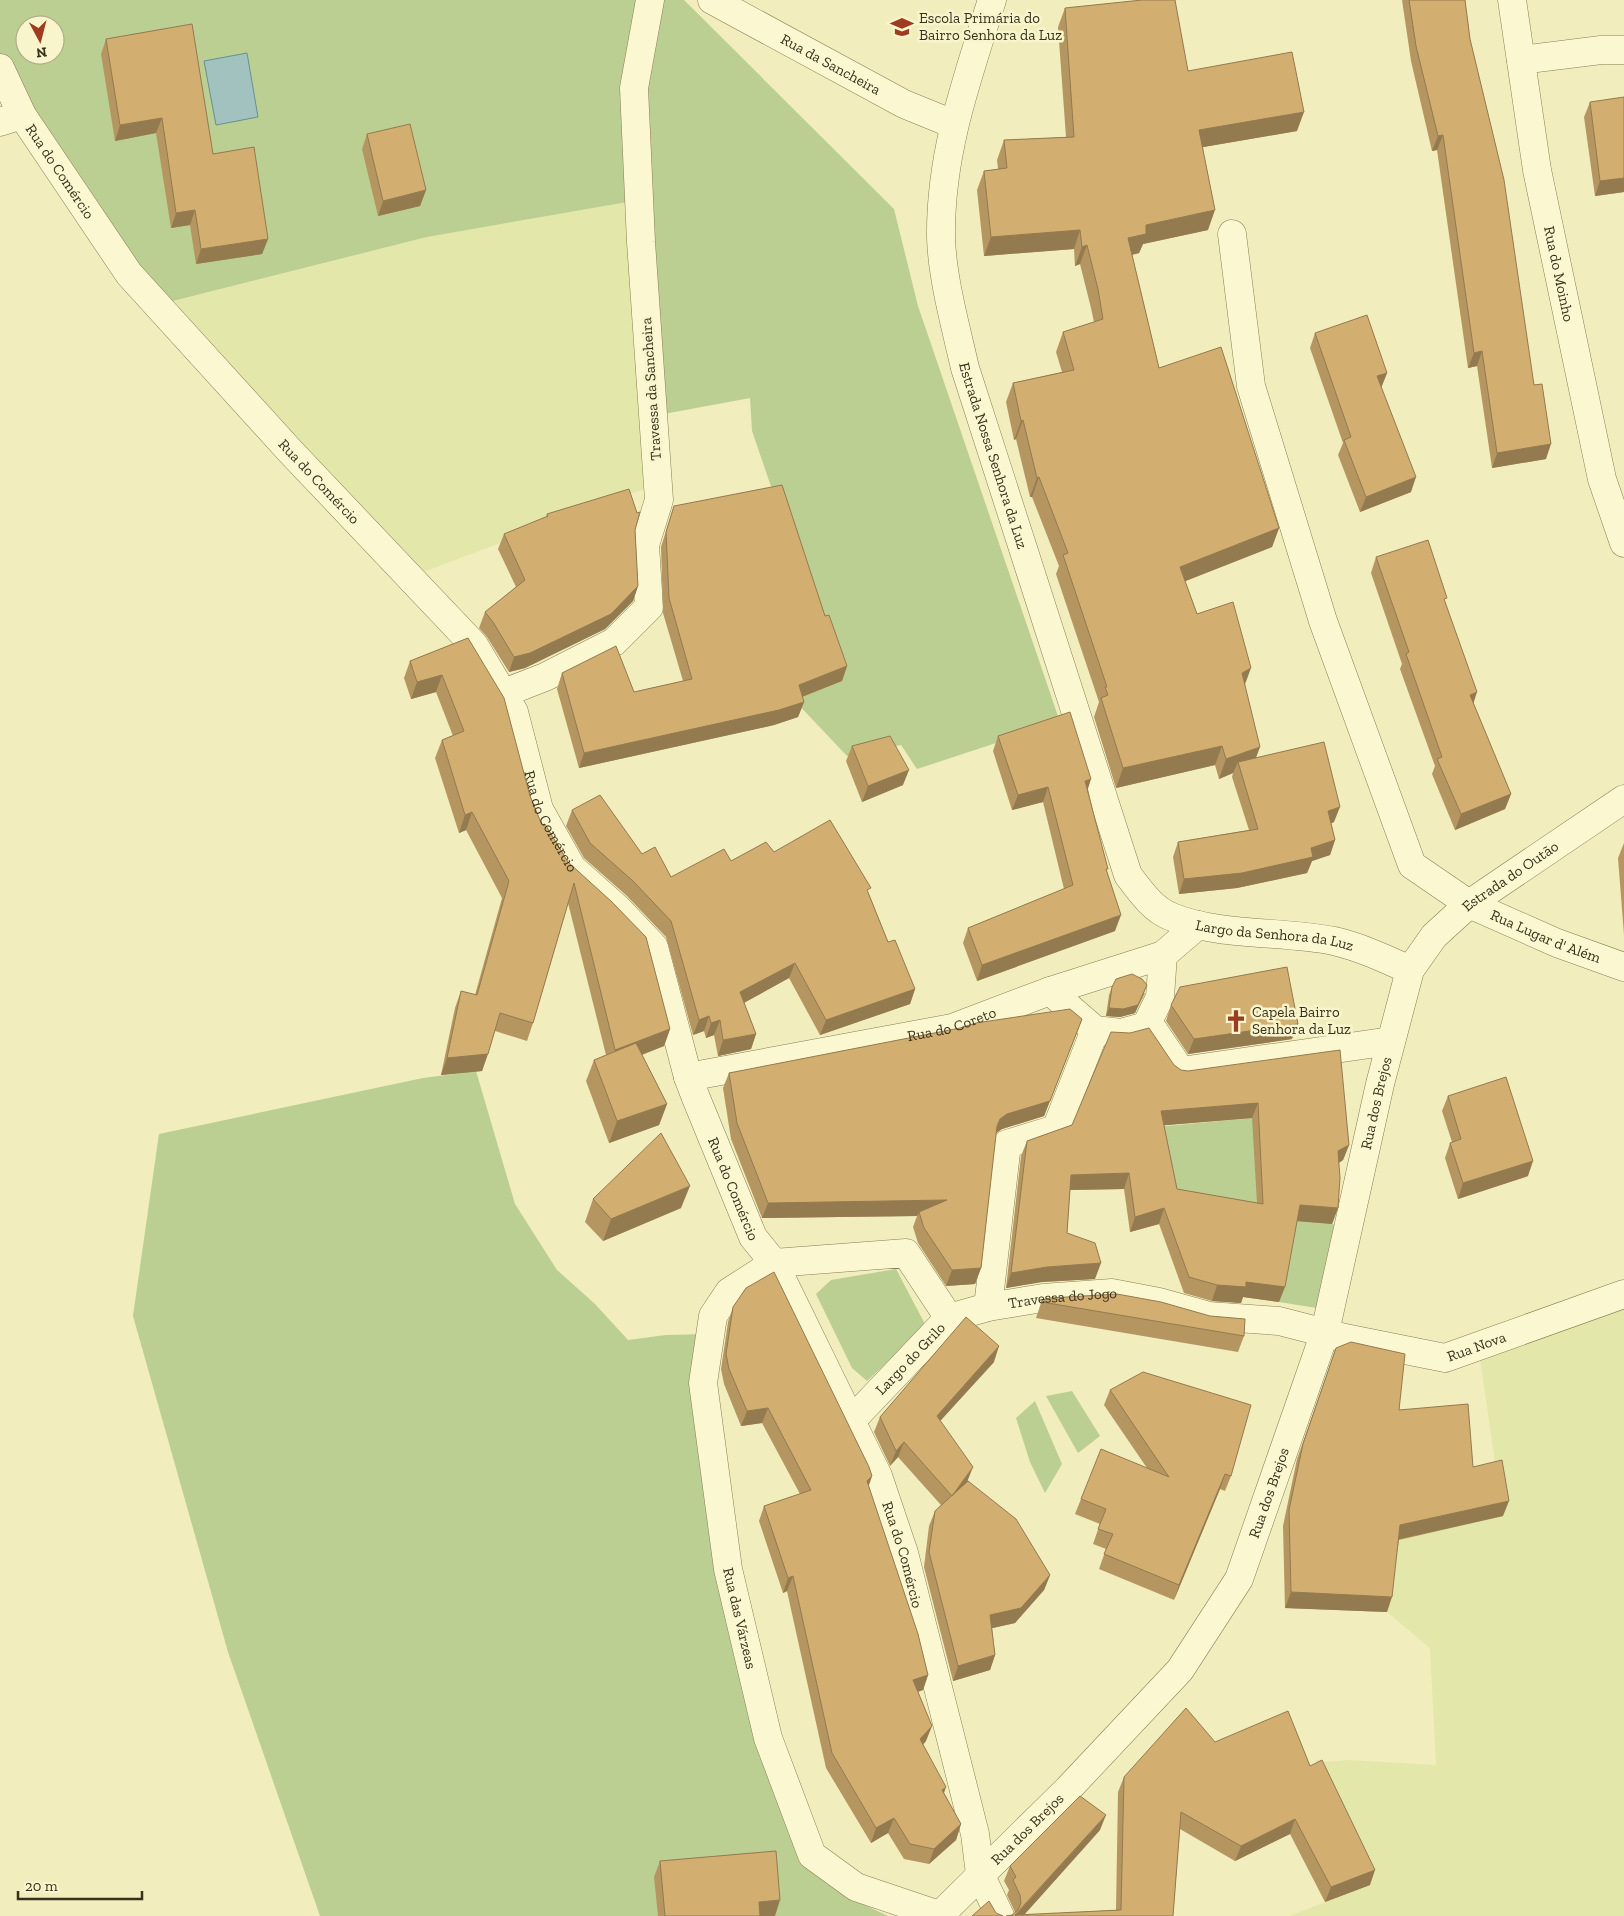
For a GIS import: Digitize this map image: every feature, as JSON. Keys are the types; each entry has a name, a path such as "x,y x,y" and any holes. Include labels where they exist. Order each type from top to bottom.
{"street":[{"name":"Travessa da Sancheira","path":"504,694 545,678 614,642 649,607 646,545 659,500 641,242 634,88 650,0"},
{"name":"Rua da Sancheira","path":"712,0 904,104 954,124"},
{"name":"Estrada Nossa Senhora da Luz","path":"992,0 954,124 943,183 942,239 951,302 965,368 1128,875 1144,897"},
{"name":"Rua do Moinho","path":"1512,0 1537,170 1613,476 1624,543"},
{"path":"1521,60 1601,50 1624,50"},
{"name":"Rua do Comércio","path":"0,68 11,119 129,274 290,451 474,645 514,712 539,809 572,868 617,908 654,947 688,1077 753,1237 774,1263 878,1476 904,1553 975,1834 980,1874 1000,1916"},
{"name":"Rua Lugar d' Além","path":"1232,234 1251,386 1323,621 1412,864 1468,904 1549,940 1624,967"},
{"name":"Estrada do Outão","path":"1410,970 1434,936 1468,904 1624,799"},
{"name":"Largo da Senhora da Luz","path":"1144,897 1170,917 1198,925 1335,942 1381,956 1410,970"},
{"name":"Rua do Coreto","path":"688,1077 952,1028 1050,991 1163,955 1198,925"},
{"path":"1050,991 1095,1030 1121,1033 1146,1026 1160,998 1163,955"},
{"name":"Rua dos Brejos","path":"939,1916 1068,1789 1180,1670 1239,1579 1325,1332 1391,1041 1410,970"},
{"path":"1148,1022 1180,1071 1391,1041"},
{"path":"988,1307 1007,1144 1056,1129 1095,1030"},
{"name":"Largo do Grilo","path":"774,1263 906,1253 949,1318 851,1421"},
{"name":"Rua das Várzeas","path":"774,1263 728,1292 713,1316 704,1384 728,1568 768,1738 812,1855 856,1887 939,1916"},
{"name":"Travessa do Jogo","path":"949,1318 988,1307 1043,1298 1112,1293 1159,1302 1210,1316 1279,1321 1325,1332"},
{"name":"Rua Nova","path":"1325,1332 1345,1338 1445,1358 1624,1294"}],"green space":[{"path":"0,0 684,0 894,209 918,306 1060,722 917,769 901,745 847,756 794,700 842,681 803,580 752,431 750,398 653,416 639,200 427,237 157,305 0,68"},
{"path":"639,200 658,484 410,577 157,305 427,237"},
{"path":"476,1071 515,1204 557,1270 595,1304 628,1340 666,1335 710,1334 728,1569 812,1855 852,1899 888,1916 320,1916 228,1652 133,1316 159,1134 423,1078"},
{"path":"1283,1115 1258,1218 1348,1227 1329,1310 1279,1302 1286,1265 1151,1200 1156,1127"},
{"path":"896,1269 926,1326 867,1381 852,1368 816,1294 831,1280"},
{"path":"1624,1294 1624,1916 1289,1916 1370,1885 1316,1760 1326,1762 1347,1760 1436,1765 1430,1648 1387,1612 1395,1540 1503,1516 1478,1346"},
{"path":"1072,1391 1100,1436 1078,1453 1046,1396"},
{"path":"1035,1401 1062,1464 1045,1493 1030,1462 1016,1418"}],"water":[{"path":"247,53 258,117 216,125 204,61"}],"building":[{"path":"1142,0 1175,0 1188,71 1292,52 1304,112 1199,130 1215,210 1146,225 1146,234 1128,238 1159,368 1221,347 1279,528 1180,567 1197,614 1233,602 1251,668 1242,673 1260,747 1226,759 1222,746 1123,768 1101,698 1108,695 1105,687 1107,687 1063,555 1068,553 1039,477 1037,478 1023,420 1021,421 1013,383 1074,370 1063,332 1103,319 1098,289 1087,245 1082,247 1080,230 991,237 984,171 1007,168 1004,140 1074,137 1065,8"},
{"path":"1409,0 1465,0 1470,39 1504,180 1534,385 1542,384 1551,444 1497,453 1482,351 1474,353 1443,135 1438,136 1416,46"},
{"path":"192,24 213,154 254,147 268,239 201,249 195,210 176,213 162,118 120,125 106,39"},
{"path":"1624,97 1624,178 1600,181 1590,102"},
{"path":"410,124 426,190 383,201 367,134"},
{"path":"1367,315 1387,373 1377,376 1416,477 1366,497 1344,440 1351,437 1315,333"},
{"path":"782,485 825,616 829,615 847,666 799,685 804,702 779,710 584,753 562,673 616,646 634,692 692,679 669,598 666,532 674,506"},
{"path":"629,489 637,513 640,512 635,530 638,586 611,614 530,653 514,657 485,612 525,580 504,534 548,516 547,514"},
{"path":"1428,540 1447,598 1444,599 1477,692 1470,695 1511,794 1461,814 1437,759 1442,757 1406,654 1409,652 1376,557"},
{"path":"468,638 504,698 530,796 542,825 545,824 568,862 612,902 646,937 670,1029 615,1050 574,883 533,1023 500,1013 488,1054 447,1058 461,991 477,995 509,881 472,812 465,815 442,740 464,731 442,675 417,682 410,661"},
{"path":"1070,712 1091,779 1085,781 1108,869 1106,869 1121,915 982,965 968,928 1073,885 1048,787 1018,795 998,736"},
{"path":"890,736 909,770 868,786 852,746"},
{"path":"1324,742 1340,807 1328,811 1335,840 1311,848 1313,857 1242,873 1184,879 1178,842 1258,829 1238,762"},
{"path":"600,795 642,854 655,847 671,877 724,849 731,861 766,842 774,852 830,820 871,888 867,890 888,942 895,940 915,989 826,1020 795,963 740,992 756,1034 723,1040 720,1020 711,1023 709,1016 699,1020 671,921 633,881 590,843 572,810"},
{"name":"Capela Bairro Senhora da Luz","path":"1287,967 1298,1024 1194,1039 1171,1005 1180,987"},
{"path":"1132,974 1142,979 1147,985 1138,1005 1123,1009 1109,1008 1112,987 1116,979"},
{"path":"1070,1009 1082,1019 1050,1101 1007,1114 1000,1119 997,1126 981,1268 952,1270 924,1228 919,1212 947,1200 768,1203 737,1123 729,1073 960,1028 976,1023"},
{"path":"1149,1028 1174,1065 1181,1070 1188,1071 1340,1050 1349,1145 1338,1151 1340,1178 1338,1208 1300,1205 1285,1287 1246,1282 1246,1287 1217,1285 1189,1277 1164,1208 1135,1217 1129,1173 1071,1175 1067,1233 1095,1243 1101,1263 1047,1267 1011,1273 1027,1141 1072,1125 1111,1032 1130,1033","holes":["1258,1103 1263,1204 1177,1189 1161,1111"]},
{"path":"636,1043 667,1104 617,1121 594,1060"},
{"path":"1506,1077 1533,1161 1463,1183 1450,1143 1461,1139 1448,1096"},
{"path":"661,1133 690,1186 611,1219 593,1199"},
{"path":"774,1272 869,1467 872,1476 867,1481 918,1634 928,1675 913,1680 932,1726 920,1739 946,1787 942,1790 961,1824 934,1849 910,1844 894,1818 876,1828 832,1753 793,1576 788,1578 764,1506 811,1490 768,1408 747,1411 729,1369 726,1354 733,1307 746,1288"},
{"path":"1117,1294 1161,1302 1210,1316 1245,1319 1244,1336 1042,1302 1042,1300 1050,1298"},
{"path":"966,1317 999,1346 937,1416 973,1467 952,1496 904,1442 896,1451 880,1417"},
{"path":"1351,1342 1405,1354 1399,1410 1468,1404 1473,1467 1502,1460 1509,1501 1400,1525 1392,1597 1291,1592 1289,1510 1303,1444 1336,1348"},
{"path":"1143,1372 1251,1405 1231,1476 1225,1474 1179,1585 1104,1554 1113,1534 1098,1529 1106,1509 1081,1499 1101,1449 1169,1477 1110,1390"},
{"path":"968,1481 1016,1519 1050,1575 1021,1608 990,1615 995,1655 958,1666 929,1552 935,1511"},
{"path":"1186,1708 1215,1742 1288,1711 1310,1766 1322,1760 1375,1870 1331,1887 1295,1819 1241,1846 1181,1812 1173,1916 1006,1916 1012,1915 1018,1910 1021,1903 1020,1895 1013,1880 1016,1877 1010,1866 1080,1796 1106,1815 1015,1915 1121,1910 1124,1777"},
{"path":"776,1851 780,1900 759,1902 760,1916 665,1916 660,1861"},
{"path":"989,1901 996,1913 1003,1916 972,1916"}],"place":[{"name":"Escola Primária do Bairro Senhora da Luz","path":"902,27"},
{"name":"Capela Bairro Senhora da Luz","path":"1236,1021"}]}
